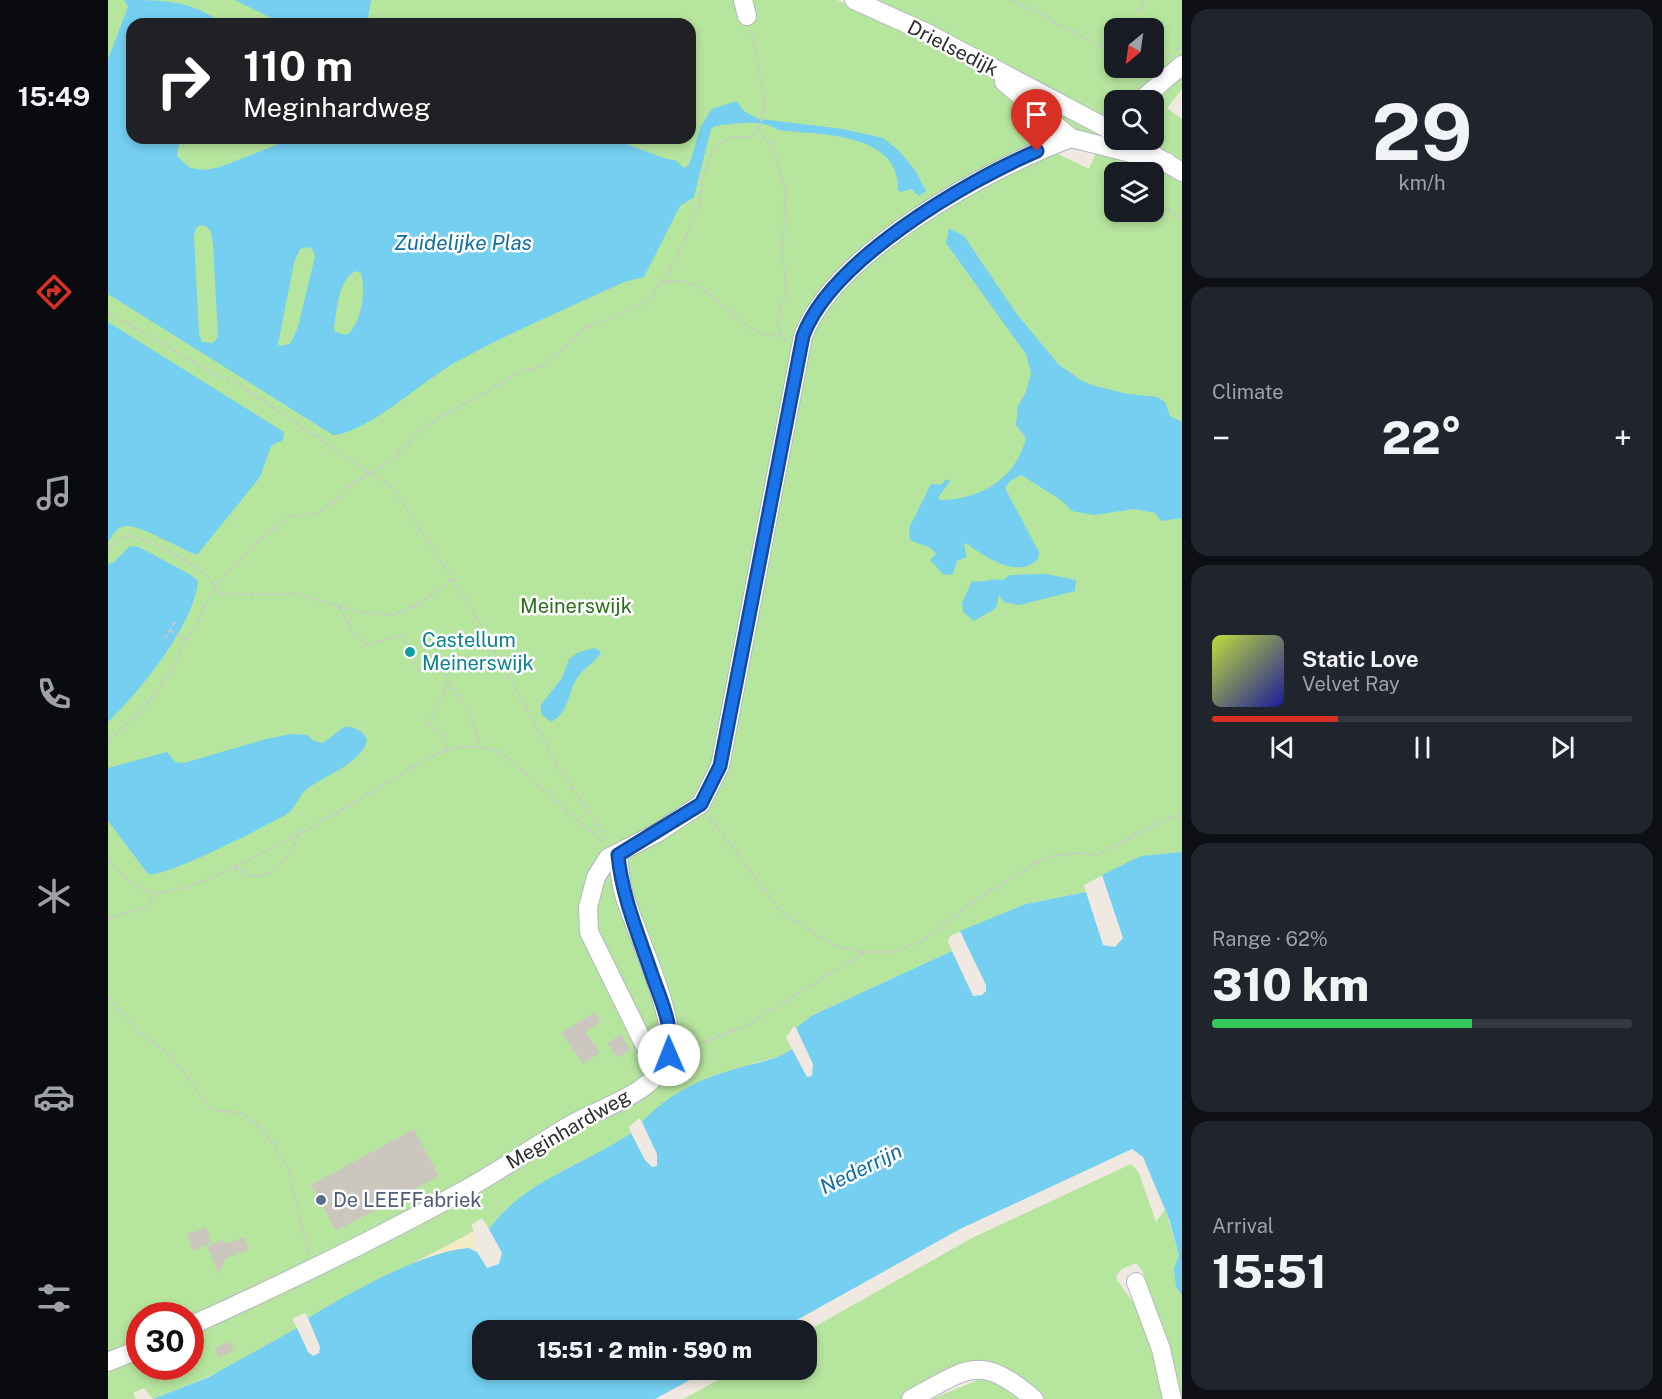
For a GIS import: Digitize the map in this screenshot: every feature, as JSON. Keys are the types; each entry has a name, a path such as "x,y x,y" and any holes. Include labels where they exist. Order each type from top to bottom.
{"street":[{"name":"Drielsedijk","path":"854,0 925,32 1104,127"},
{"path":"1153,90 1182,65"},
{"path":"994,68 1006,85 1071,138 1175,167"},
{"path":"644,1044 589,932 588,907 596,877 609,858 618,855 701,804 715,779 725,746 799,359 810,318 821,303 894,234 975,181 1005,165 1071,138"},
{"path":"1145,150 1175,167"},
{"path":"618,855 623,890 666,1016 671,1043 669,1055"},
{"name":"Meginhardweg","path":"204,1320 313,1269 465,1190 570,1125 634,1092 661,1071 669,1055"},
{"path":"1136,1282 1161,1349 1172,1399"},
{"path":"108,1362 126,1355"},
{"path":"911,1399 949,1378 979,1369 993,1370 1002,1374 1034,1399"}],"path":[{"path":"1012,0 1104,47"},
{"path":"1137,12 1145,0"},
{"path":"108,741 144,708 168,675 213,588 262,537 292,516 317,513 332,504 356,482 391,461 424,427 522,371 543,366 585,328 649,302 675,261 700,204 703,175 711,155 720,143 733,137 750,137 759,129 763,112 761,74 755,63 745,8"},
{"path":"1164,58 1182,46"},
{"path":"759,129 774,151 785,188 783,255 786,290 777,324 782,336 799,359"},
{"path":"1164,204 1182,219"},
{"path":"661,284 672,279 694,284 755,331 782,336"},
{"path":"108,312 212,373 233,381 397,494 477,618 558,767 618,855"},
{"path":"108,549 121,537 136,536 196,568 208,577 213,588 231,595 297,594 375,614 404,612 417,606 452,580"},
{"path":"337,606 362,643 367,645 402,635 419,672 465,661 507,670"},
{"path":"165,639 176,620"},
{"path":"170,630 187,640"},
{"path":"442,667 448,682 467,707 481,747"},
{"path":"446,750 441,734 429,724 436,714 448,682"},
{"path":"108,860 136,886 156,892 172,892 188,887 302,831 446,750 459,746 494,750 516,764 583,828 618,855"},
{"path":"701,804 723,838 780,911 836,946 864,952 892,952 924,940 981,895 1047,857 1076,853 1096,855 1166,819 1182,814"},
{"path":"232,867 254,876 268,873 290,856 302,831"},
{"path":"108,919 148,906 156,892"},
{"path":"669,1055 742,1028 864,952"},
{"path":"108,997 138,1032 171,1057 206,1105 214,1110 242,1113 265,1132 287,1165 313,1269"}],"green space":[{"name":"Meinerswijk","path":"108,0 837,0 956,56 1015,94 1038,114 1053,134 1042,146 1089,169 1097,151 1136,162 1104,162 1104,222 1164,222 1164,170 1182,181 1182,852 1122,865 1084,885 1086,892 1026,904 950,936 948,941 952,951 811,1016 796,1028 793,1027 786,1038 792,1049 783,1055 718,1074 642,1122 639,1118 629,1127 631,1133 555,1175 519,1198 489,1229 482,1218 471,1225 474,1231 308,1318 305,1313 292,1319 297,1328 263,1350 209,1376 204,1378 204,1302 126,1302 126,1380 199,1380 153,1399 144,1388 133,1393 136,1399 108,1399"},
{"path":"866,0 1182,0 1182,60 1164,75 1164,18 1104,18 1104,78 1161,78 1147,90 1104,90 1104,119"},
{"path":"1182,70 1182,89 1167,108 1182,119 1182,166 1157,150 1164,150 1163,90"},
{"path":"1017,88 1104,135 1104,139 1082,136"},
{"path":"1131,1164 1139,1173 1156,1222 1165,1209 1179,1256 1176,1287 1182,1296 1182,1399 1175,1399 1147,1296 1143,1272 1136,1263 1122,1269 1116,1276 1144,1317 1169,1399 1041,1399 1022,1383 944,1374 902,1399 683,1399 718,1380 817,1380 817,1325 972,1238"},
{"path":"980,1379 997,1379 1028,1399 932,1399"}],"sand":[{"path":"474,1231 477,1252 455,1250 418,1262"}],"water":[{"name":"Zuidelijke Plas","path":"124,0 176,3 199,10 214,18 126,18 126,144 179,144 177,156 190,168 204,170 220,167 279,144 627,144 666,159 675,160 684,168 689,165 701,126 712,109 736,101 745,112 759,119 843,129 883,138 898,150 915,170 926,191 919,196 911,189 901,192 898,190 895,171 886,157 872,147 854,140 778,130 756,123 715,126 711,129 694,197 680,206 644,277 624,282 478,350 445,369 397,404 363,425 333,435 108,294 108,59 128,7","holes":["201,225 206,226 211,232 213,245 218,337 213,343 202,342 199,334 194,236 196,228","307,247 312,249 315,256 298,327 290,344 280,346 278,344 294,263 300,249","356,271 361,273 363,297 356,323 347,335 335,332 334,328 342,288 345,281"]},
{"path":"235,0 371,0 368,18 271,18"},
{"path":"949,228 964,236 1016,313 1059,365 1082,381 1095,386 1128,394 1157,397 1165,402 1170,416 1182,422 1182,518 1161,521 1155,513 1134,509 1094,515 1072,511 1061,500 1021,475 1010,481 1005,488 1039,552 1038,559 1030,565 1011,567 1002,564 966,543 964,545 967,557 957,561 953,574 944,575 930,560 936,554 933,550 910,539 909,528 931,484 940,485 947,479 950,481 938,498 941,500 970,496 983,490 1006,475 1021,452 1026,438 1016,425 1018,406 1026,392 1031,373 1026,354 946,243"},
{"path":"108,322 284,432 283,440 271,446 260,477 197,555 131,526 120,528 108,542"},
{"path":"130,546 139,547 198,581 195,598 187,617 164,656 135,694 108,722 108,564 114,562"},
{"path":"1046,574 1076,580 1075,591 1019,605 1004,602 999,595 996,608 974,621 963,612 962,603 972,581 1003,580 1010,575"},
{"path":"595,648 601,652 577,679 566,706 551,722 542,715 540,706 562,678 569,659 579,652"},
{"path":"344,727 358,730 366,737 367,741 357,757 307,789 287,814 194,860 158,873 148,874 108,821 108,768 167,752 175,762 184,763 291,734 307,735 314,741 323,743"},
{"name":"Nederrijn","path":"1182,852 1182,1296 1176,1287 1174,1268 1179,1256 1169,1219 1143,1157 1132,1149 960,1229 797,1320 472,1320 472,1380 690,1380 655,1399 153,1399 204,1380 297,1328 308,1352 313,1356 319,1353 320,1347 308,1318 364,1286 408,1265 451,1251 469,1248 477,1252 487,1268 499,1264 502,1253 489,1229 503,1212 537,1186 631,1133 645,1160 652,1167 657,1166 657,1154 642,1122 684,1089 735,1069 772,1059 792,1049 807,1077 812,1076 813,1064 796,1028 811,1016 952,951 973,996 982,995 986,991 986,985 960,931 1026,904 1086,892 1103,945 1115,947 1123,938 1102,875 1141,856"}],"building":[{"path":"595,1012 601,1022 586,1032 600,1052 584,1064 561,1033"},
{"path":"620,1034 631,1049 618,1058 607,1044"},
{"path":"414,1129 439,1176 336,1231 311,1185"},
{"path":"206,1227 211,1243 193,1251 187,1234"},
{"path":"244,1237 249,1249 225,1259 219,1275 207,1246 223,1240 225,1244"},
{"path":"230,1341 234,1351 219,1357 215,1348"}],"place":[{"name":"Castellum Meinerswijk","path":"410,652"},
{"name":"De LEEFFabriek","path":"321,1200"}],"route":[{"path":"669,1055 671,1043 666,1016 623,890 618,855 701,804 720,766 803,336 810,318 836,287 894,234 956,192 1005,165 1037,151"}]}
